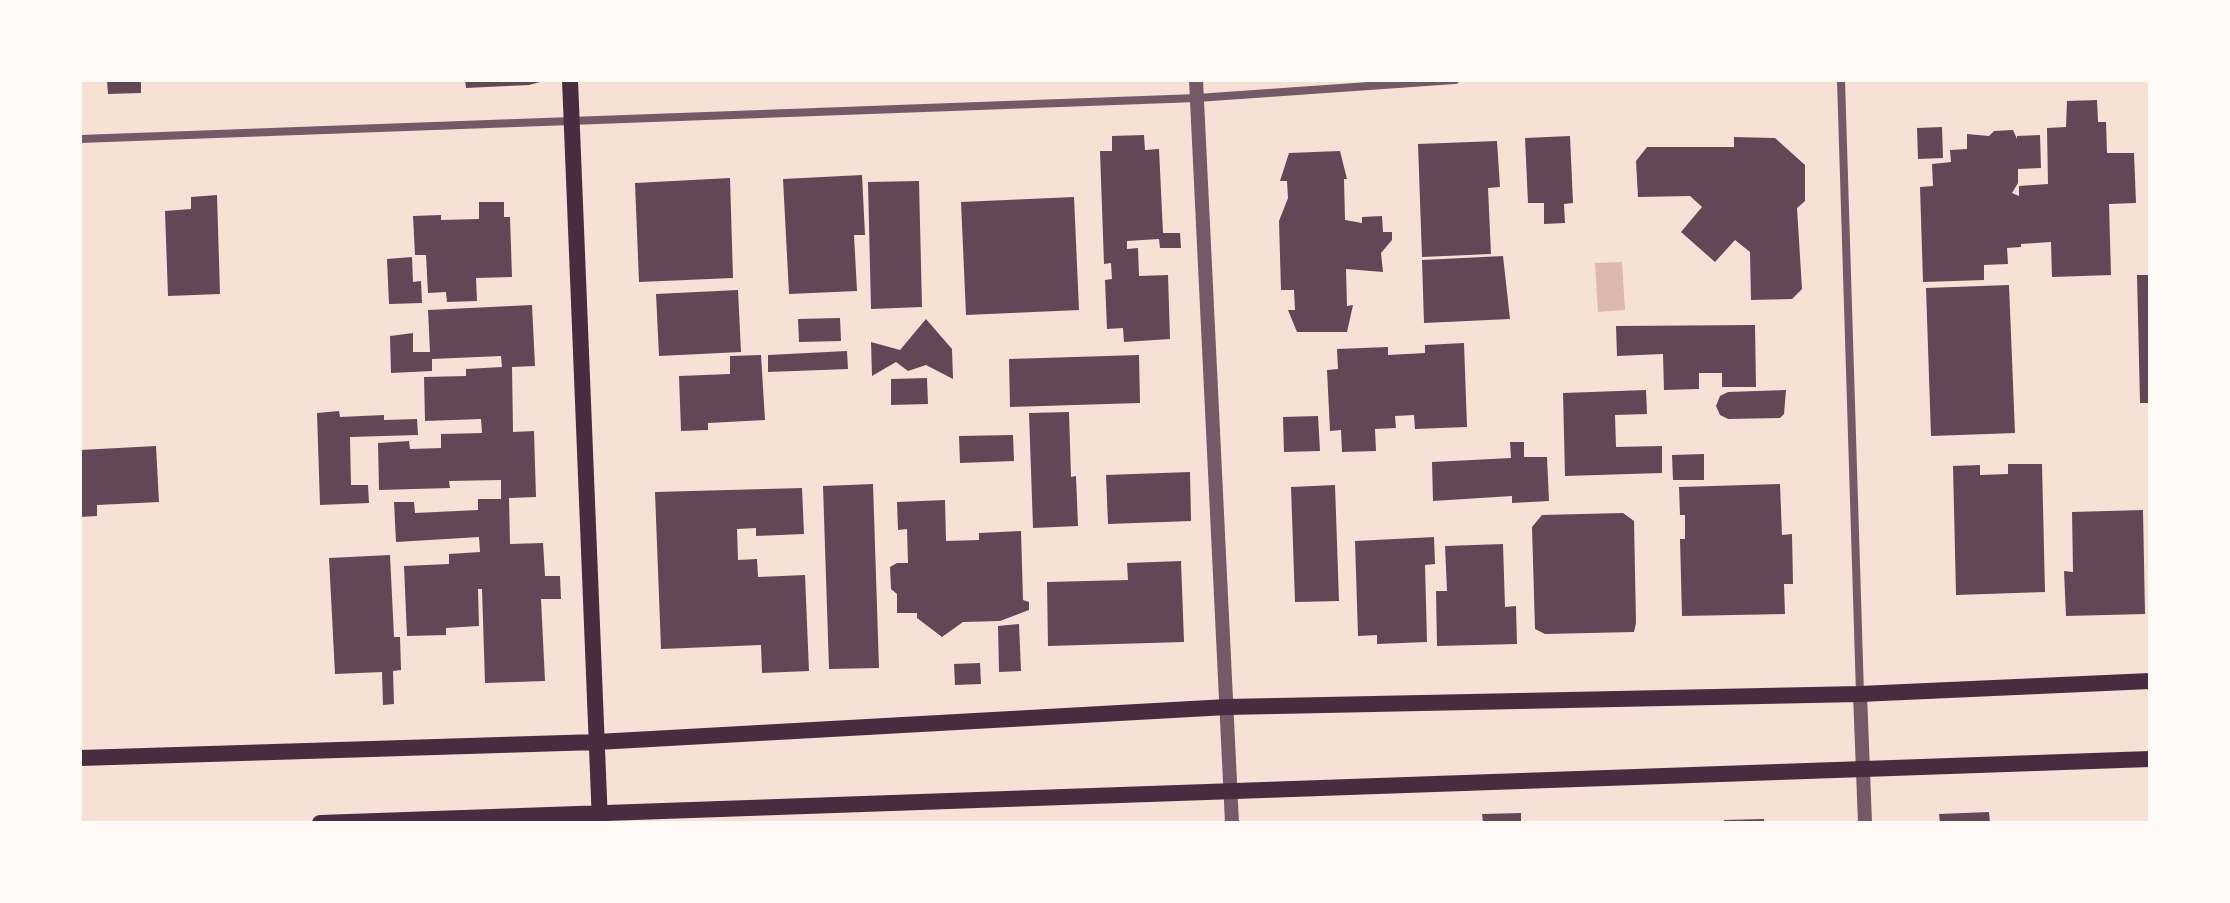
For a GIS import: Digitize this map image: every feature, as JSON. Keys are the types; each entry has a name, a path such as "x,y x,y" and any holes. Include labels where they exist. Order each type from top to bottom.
{"main road":[{"path":"570,80 600,817"},
{"path":"80,758 597,742 1227,707 1860,694 2150,681"},
{"path":"320,823 600,817 2150,759"}],"street":[{"path":"1196,80 1232,823"},
{"path":"80,139 1197,98 1455,80"},
{"path":"1841,80 1865,823"}],"shaded area":[{"path":"1622,262 1625,310 1598,312 1595,263"}],"building":[{"path":"107,80 141,80 141,93 108,94"},
{"path":"465,80 544,81 529,85 466,88"},
{"path":"2097,100 2098,122 2106,122 2107,153 2134,153 2136,203 2109,204 2111,275 2052,277 2051,242 2007,248 2008,264 1984,265 1984,280 1923,282 1920,187 1933,186 1932,164 1951,162 1950,150 1967,149 1967,134 1989,136 1994,131 2013,130 2017,139 2017,136 2040,135 2041,168 2018,169 2018,183 2012,193 2019,196 2019,186 2048,184 2047,128 2066,127 2067,101"},
{"path":"1942,127 1943,158 1918,159 1917,128"},
{"path":"1144,135 1145,150 1159,149 1163,233 1180,233 1181,248 1160,248 1159,239 1127,241 1127,249 1138,248 1139,276 1168,275 1170,339 1124,342 1123,328 1107,329 1105,280 1112,279 1111,263 1104,264 1100,151 1112,151 1112,136"},
{"path":"1570,136 1573,203 1564,204 1565,223 1544,224 1544,203 1528,203 1525,138"},
{"path":"1734,137 1775,138 1805,165 1805,201 1797,208 1802,289 1792,299 1751,300 1750,252 1735,240 1715,262 1681,232 1702,207 1690,196 1638,197 1636,161 1647,147 1734,147"},
{"path":"1497,141 1500,187 1488,188 1491,254 1422,257 1418,144"},
{"path":"1340,151 1347,179 1344,179 1345,220 1362,223 1362,217 1382,216 1383,232 1392,232 1392,240 1381,253 1383,272 1346,269 1347,306 1353,305 1347,332 1297,332 1288,310 1295,310 1294,290 1281,290 1279,221 1288,198 1287,181 1280,181 1289,153"},
{"path":"862,175 865,235 854,235 857,291 789,294 783,179"},
{"path":"730,178 733,278 639,282 635,183"},
{"path":"919,181 922,307 871,309 868,182"},
{"path":"217,195 220,294 168,296 165,211 191,209 191,197"},
{"path":"1074,197 1079,310 966,315 961,202"},
{"path":"479,202 504,202 504,217 510,217 512,277 476,278 477,301 447,302 446,292 428,293 426,255 415,255 413,216 441,215 441,220 479,219"},
{"path":"1503,256 1510,319 1424,323 1422,260"},
{"path":"412,257 413,282 421,281 422,303 389,304 387,259"},
{"path":"2137,275 2150,275 2150,403 2140,403"},
{"path":"2009,285 2015,433 1931,436 1926,288"},
{"path":"738,290 741,352 659,356 656,294"},
{"path":"532,305 535,366 512,367 513,432 534,431 536,497 509,498 510,544 543,543 545,576 560,576 561,599 541,599 545,681 485,683 482,589 478,589 479,626 446,628 446,635 407,636 404,566 449,564 449,554 480,552 479,537 396,542 394,502 414,502 415,513 478,510 478,499 501,499 501,480 449,481 450,488 379,490 378,443 409,441 410,449 441,448 441,434 482,433 481,419 425,421 424,377 466,376 466,369 502,367 501,356 432,359 432,371 391,373 390,336 413,333 413,352 430,352 428,310"},
{"path":"840,318 841,341 799,342 798,319"},
{"path":"926,319 952,349 953,379 926,365 908,371 896,362 872,376 871,342 900,350"},
{"path":"1755,325 1756,387 1722,387 1722,373 1699,373 1699,389 1664,390 1663,354 1617,356 1616,326"},
{"path":"1464,343 1467,427 1415,429 1414,415 1395,416 1396,428 1375,429 1376,451 1342,452 1341,430 1330,431 1327,370 1338,369 1337,349 1388,347 1388,355 1425,353 1425,345"},
{"path":"847,351 848,369 768,372 768,355"},
{"path":"761,355 765,420 708,423 708,430 681,431 679,376 730,374 730,356"},
{"path":"1139,355 1140,403 1010,407 1009,359"},
{"path":"927,378 928,404 891,405 891,379"},
{"path":"1646,390 1647,414 1615,415 1616,447 1662,446 1662,473 1565,476 1563,393"},
{"path":"1786,390 1784,414 1780,418 1728,419 1720,415 1716,406 1720,396 1728,392"},
{"path":"339,411 340,417 384,415 384,420 417,419 418,435 350,437 351,485 368,485 369,503 320,505 317,413"},
{"path":"1069,412 1071,477 1076,476 1078,526 1033,528 1029,413"},
{"path":"1318,416 1320,451 1284,452 1283,417"},
{"path":"1013,435 1014,461 960,463 959,436"},
{"path":"1510,442 1524,442 1524,457 1547,457 1549,501 1512,503 1512,496 1433,501 1432,462 1511,458"},
{"path":"156,446 159,502 97,505 97,516 80,517 80,450"},
{"path":"1704,454 1704,480 1673,480 1672,455"},
{"path":"2008,464 2042,464 2045,592 1956,595 1953,466 1980,465 1980,475 2008,474"},
{"path":"1190,472 1191,521 1108,524 1106,475"},
{"path":"873,484 879,668 829,669 823,486"},
{"path":"1780,484 1782,535 1792,534 1793,584 1784,584 1785,614 1682,616 1680,539 1685,539 1685,515 1680,515 1679,487"},
{"path":"1335,485 1339,601 1295,602 1291,487"},
{"path":"802,488 804,534 756,536 756,528 737,529 738,560 757,559 758,577 805,575 809,671 762,673 761,645 661,649 655,492"},
{"path":"945,500 946,541 979,540 979,533 1021,531 1023,600 1029,602 1029,610 1000,621 963,622 942,637 917,618 917,613 897,613 897,594 891,589 890,567 908,563 907,529 898,530 897,502"},
{"path":"2143,510 2145,614 2066,616 2064,571 2073,572 2072,512"},
{"path":"1623,513 1634,521 1634,632 1545,634 1535,629 1532,527 1542,515"},
{"path":"1434,537 1435,564 1425,565 1427,642 1377,644 1377,635 1358,636 1355,541"},
{"path":"1503,544 1505,607 1516,606 1517,644 1437,646 1436,591 1447,591 1445,546"},
{"path":"390,555 394,637 400,637 401,670 393,671 394,704 383,705 382,672 335,674 329,558"},
{"path":"1181,561 1184,642 1048,646 1047,582 1128,580 1127,563"},
{"path":"1019,624 1021,671 999,672 998,626"},
{"path":"980,663 981,684 955,685 954,664"},
{"path":"1989,812 1990,823 1940,823 1939,814"},
{"path":"1521,813 1521,823 1483,823 1482,814"},
{"path":"1764,819 1764,823 1724,823 1724,820"}]}
